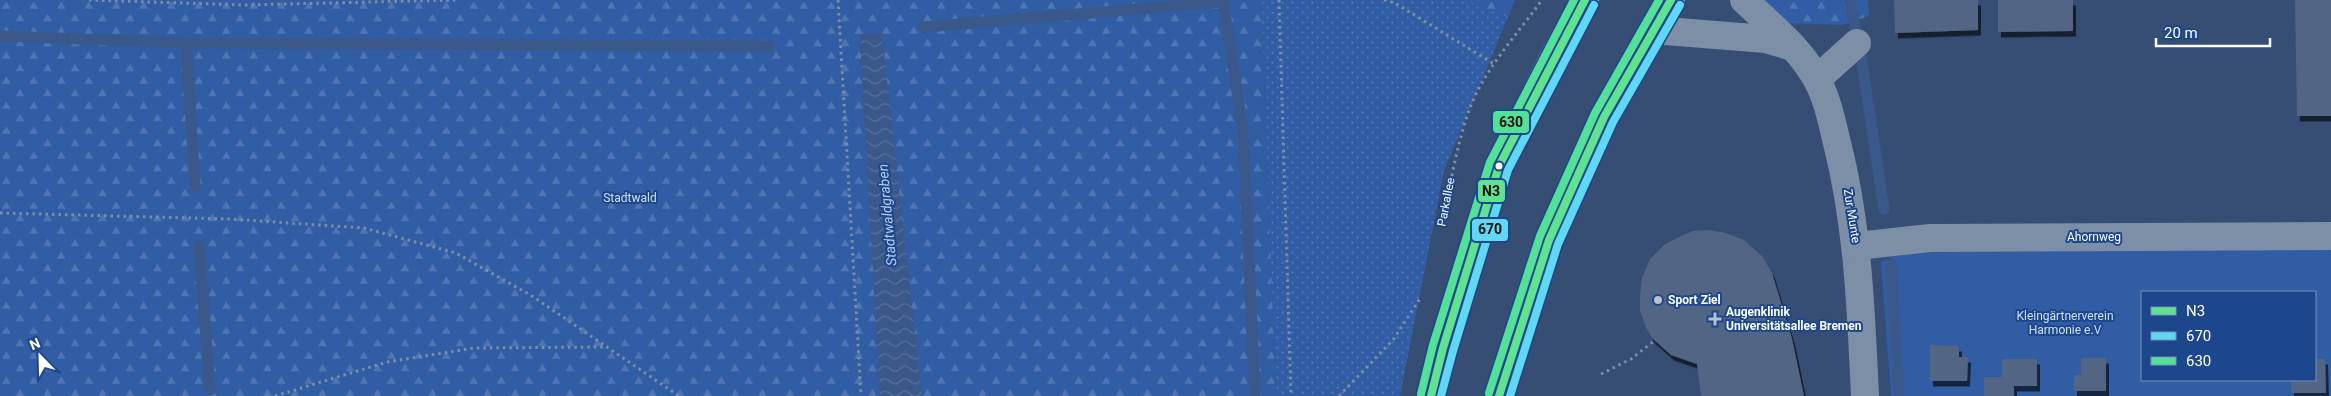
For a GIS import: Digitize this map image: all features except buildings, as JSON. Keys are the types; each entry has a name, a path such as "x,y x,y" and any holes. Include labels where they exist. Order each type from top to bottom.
{"main road":[{"path":"1431,396 1443,348 1499,166 1550,62 1585,0"},
{"path":"1499,396 1549,240 1604,117 1671,0"}],"street":[{"name":"Zur Munte","path":"1744,0 1796,47 1817,79 1831,118 1846,177 1857,246 1865,396"},
{"path":"1653,30 1766,39 1796,47"},
{"path":"1817,79 1856,43"},
{"name":"Ahornweg","path":"1857,246 1930,238 2331,236"}],"path":[{"path":"89,0 244,5 457,0"},
{"path":"838,0 861,396"},
{"path":"1279,0 1291,396"},
{"path":"1384,0 1394,3 1494,64"},
{"name":"Parkallee","path":"1440,235 1451,178 1470,107 1494,64 1542,0"},
{"path":"0,213 228,220 364,228 456,253 532,296 679,396"},
{"path":"1339,396 1393,340 1422,296"},
{"path":"1601,374 1631,359 1654,341"},
{"path":"275,396 387,362 474,348 607,347"}],"green space":[{"name":"Stadtwald","path":"0,0 1261,0 1276,396 922,396 881,34 860,35 880,396 0,396"},
{"path":"1261,0 1515,0 1444,171 1400,396 1276,396"},
{"path":"1465,0 1515,0 1507,17"},
{"path":"1757,0 1868,0 1869,16 1842,25 1783,23"},
{"name":"Kleingärtnerverein Harmonie e.V","path":"2331,245 2331,396 1891,396 1881,262 1901,253"}],"water":[{"name":"Stadtwaldgraben","path":"882,34 922,396 880,396 860,35"}],"waterway":[{"path":"1223,0 1243,130 1255,396"},
{"path":"1850,0 1855,27"},
{"path":"924,27 1223,2"},
{"path":"0,36 186,43 769,46"},
{"path":"186,43 195,187"},
{"path":"1861,56 1884,209"},
{"path":"199,246 210,390"},
{"path":"1891,264 1899,396"}],"transit line":[{"name":"630","path":"1421,394 1433,345 1490,162 1574,0"},
{"name":"N3","path":"1431,396 1443,348 1499,166 1585,0"},
{"name":"630","path":"1489,393 1540,236 1595,113 1659,0"},
{"name":"N3","path":"1499,396 1549,240 1604,117 1671,0"},
{"name":"670","path":"1441,396 1508,170 1594,5"},
{"name":"670","path":"1510,396 1558,244 1613,122 1680,5"}],"place":[{"name":"Sport Ziel","path":"1658,300"},
{"name":"Augenklinik Universitätsallee Bremen","path":"1715,319"}]}
